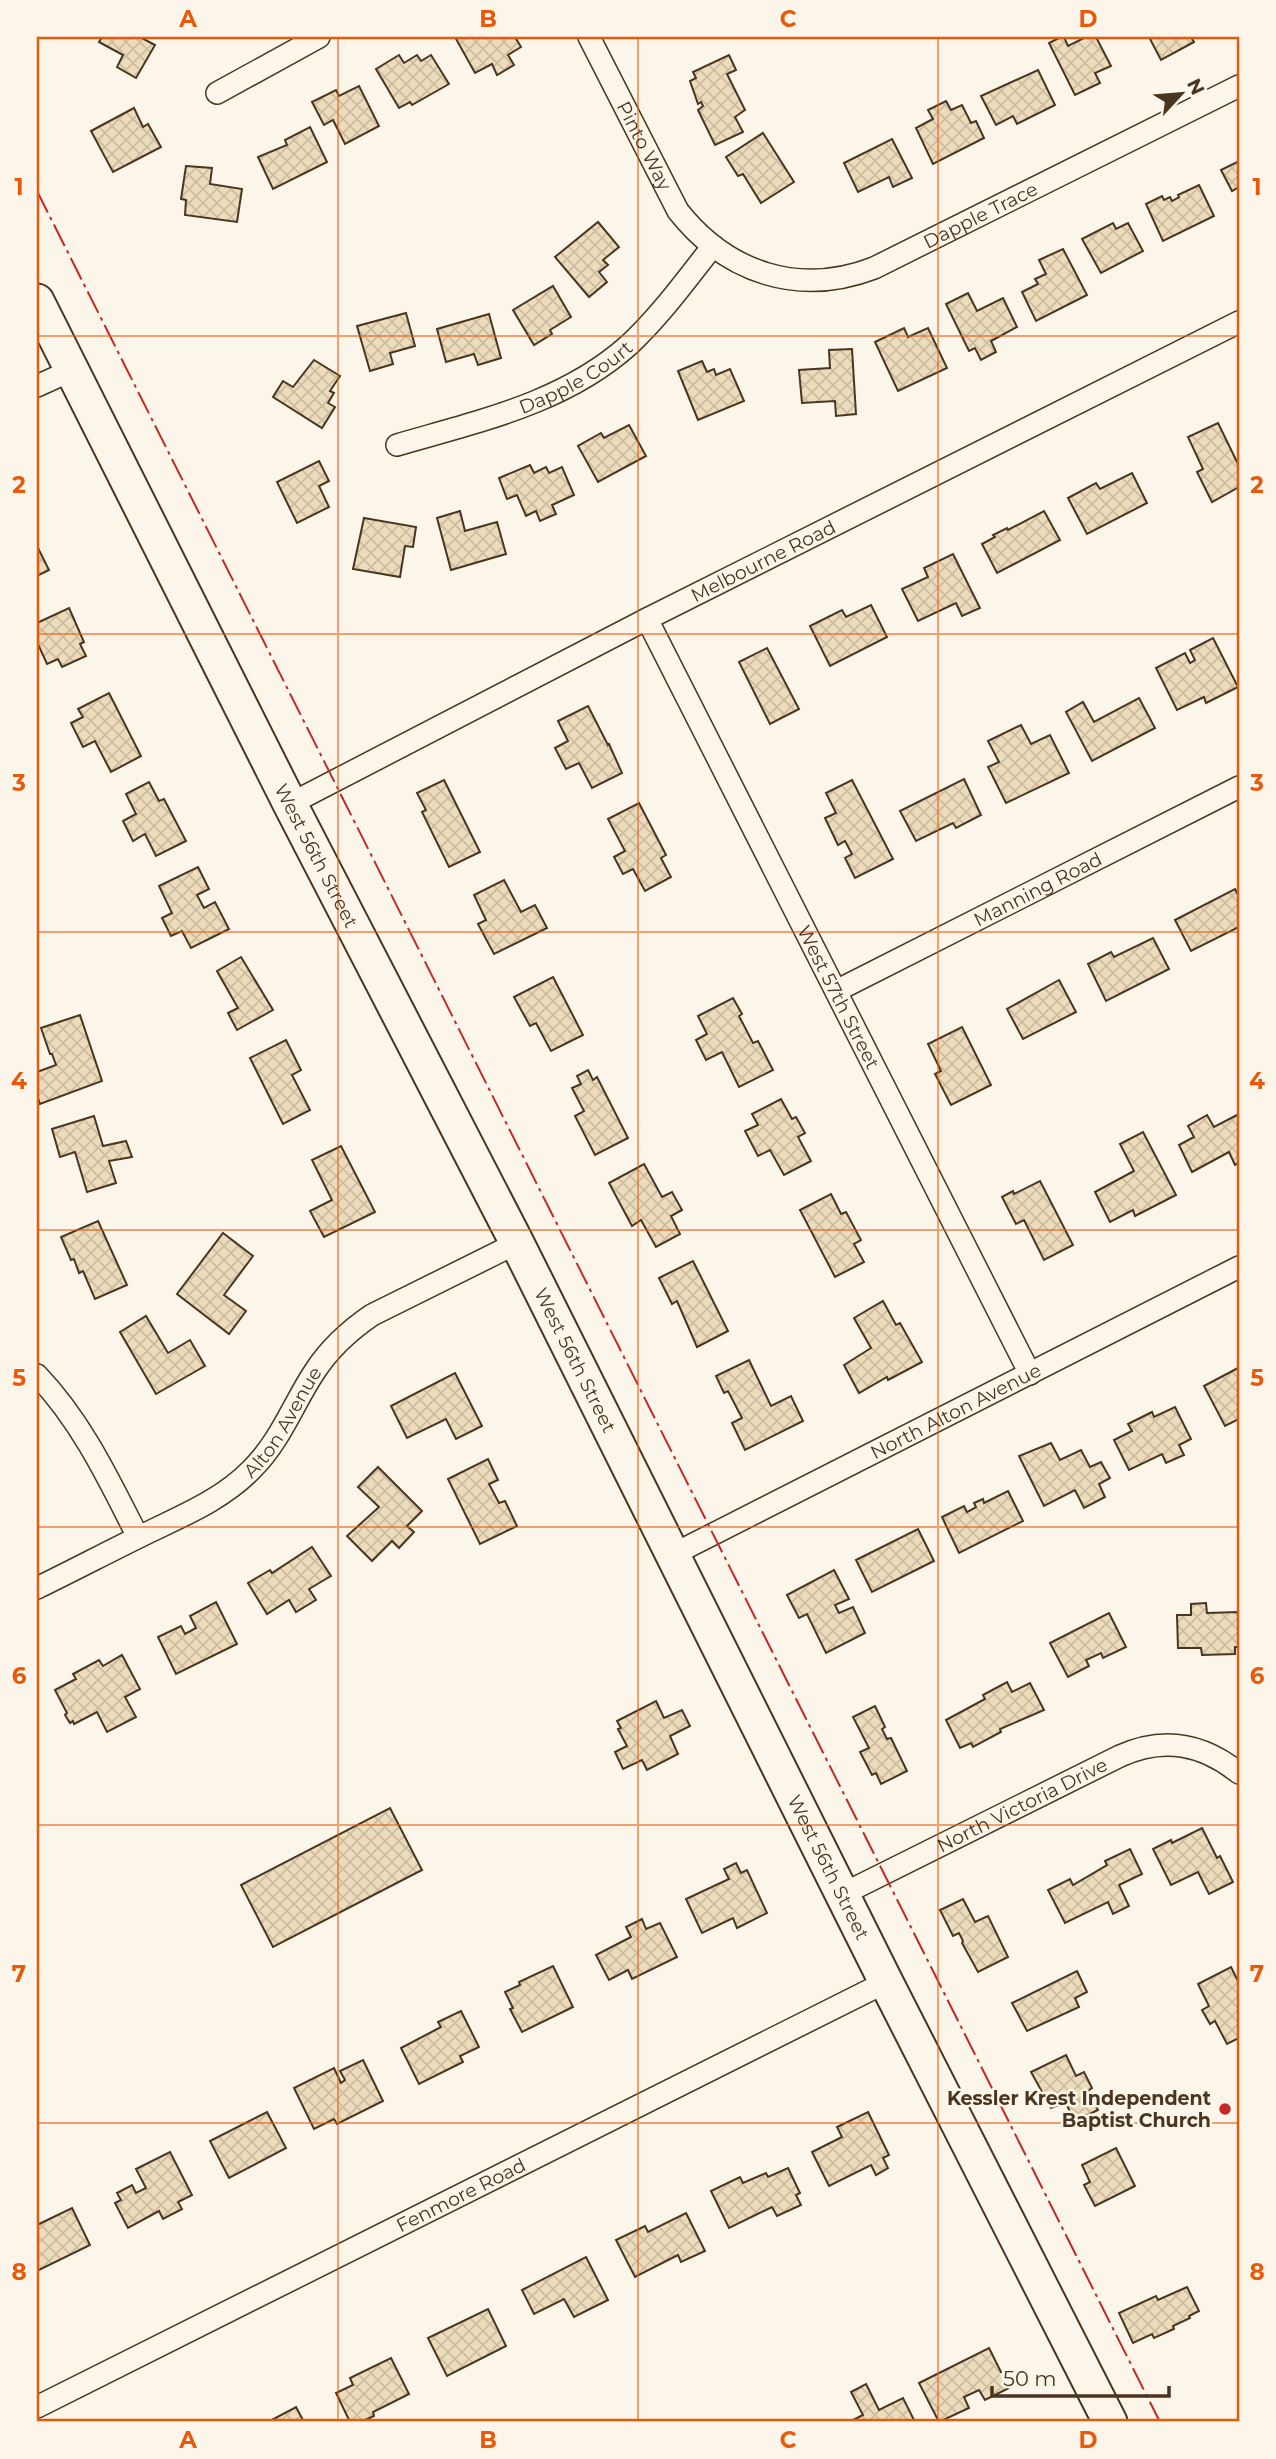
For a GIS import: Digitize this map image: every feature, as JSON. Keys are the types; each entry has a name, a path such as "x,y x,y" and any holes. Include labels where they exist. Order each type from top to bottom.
{"main road":[{"name":"West 56th Street","path":"37,301 290,804 517,1243 1110,2422"}],"street":[{"path":"217,93 319,37"},
{"name":"Pinto Way","path":"589,37 678,211 696,232 713,246"},
{"name":"Dapple Trace","path":"713,246 751,269 796,280 831,279 864,272 1239,86"},
{"name":"Dapple Court","path":"397,445 537,402 597,370 647,327 713,246"},
{"name":"Melbourne Road","path":"290,804 647,619 1239,322"},
{"path":"37,386 70,371"},
{"name":"West 57th Street","path":"647,619 1030,1374"},
{"name":"Manning Road","path":"836,991 1239,787"},
{"name":"Alton Avenue","path":"37,1588 208,1503 228,1490 253,1469 276,1442 317,1368 338,1342 355,1327 372,1315 517,1243"},
{"name":"North Alton Avenue","path":"673,1555 1239,1268"},
{"path":"37,1376 60,1402 91,1446 138,1537"},
{"name":"North Victoria Drive","path":"843,1895 1129,1752 1155,1745 1172,1745 1207,1753 1239,1773"},
{"name":"Fenmore Road","path":"37,2407 887,1982"}],"building":[{"path":"102,37 140,37 155,45 136,78 117,67 123,55 99,42"},
{"path":"455,37 515,37 521,47 508,55 514,65 497,75 492,64 475,73"},
{"path":"1064,37 1068,46 1086,37 1096,37 1111,66 1095,73 1100,83 1075,95 1049,43"},
{"path":"1191,37 1194,42 1161,60 1150,39"},
{"path":"399,55 404,63 417,55 421,61 431,55 449,84 412,105 410,102 399,108 376,69"},
{"path":"729,55 736,70 727,74 745,110 735,117 743,132 715,145 698,110 703,106 701,102 698,104 690,81 696,78 693,72"},
{"path":"1038,70 1055,105 1017,124 1013,116 996,125 981,96"},
{"path":"359,86 379,126 345,144 333,120 324,125 312,102 336,90 339,96"},
{"path":"946,101 951,110 962,105 971,123 976,121 984,138 933,164 916,128 933,119 928,110"},
{"path":"134,108 143,127 148,124 161,147 113,172 91,131"},
{"path":"310,127 327,162 273,189 258,157 287,145 285,140"},
{"path":"763,133 794,182 761,203 743,174 738,176 726,157"},
{"path":"892,139 912,178 893,187 889,177 858,192 844,163"},
{"path":"1239,161 1239,187 1232,191 1221,170"},
{"path":"186,166 212,168 210,184 242,189 237,222 185,215 186,200 181,199"},
{"path":"1199,185 1214,216 1163,241 1146,204 1162,196 1164,200 1170,197 1172,201 1179,197 1178,195"},
{"path":"598,222 619,247 603,260 608,265 599,272 607,282 589,297 555,257"},
{"path":"1113,223 1116,229 1128,223 1143,251 1101,273 1082,239"},
{"path":"1063,249 1087,295 1036,321 1022,292 1038,284 1035,279 1046,274 1039,260"},
{"path":"553,286 571,317 550,330 552,334 534,345 513,310"},
{"path":"968,293 977,311 1003,298 1017,327 991,341 996,352 981,360 975,348 969,351 946,304"},
{"path":"406,313 415,346 390,353 393,364 370,371 357,326"},
{"path":"489,314 501,358 478,365 474,354 446,362 437,329"},
{"path":"904,328 908,337 928,328 947,368 898,391 875,342"},
{"path":"852,349 856,414 836,416 835,401 802,403 799,370 830,368 829,350"},
{"path":"314,360 340,376 330,391 334,393 328,403 335,407 322,428 273,397 283,381 293,387"},
{"path":"702,361 707,372 714,369 716,375 730,369 744,401 698,420 678,371"},
{"path":"1218,423 1239,466 1239,487 1212,502 1197,472 1203,469 1188,437"},
{"path":"629,425 646,456 598,482 578,446 601,433 604,438"},
{"path":"319,461 329,481 319,486 329,507 297,523 277,482"},
{"path":"530,465 534,473 546,467 549,473 562,467 574,495 552,505 556,514 540,521 536,511 526,516 517,495 507,499 499,478"},
{"path":"1132,473 1147,503 1087,534 1068,498 1096,483 1100,489"},
{"path":"460,511 465,531 497,522 506,554 451,570 437,518"},
{"path":"1044,511 1060,540 997,573 982,544 995,537 993,535"},
{"path":"364,518 416,527 413,547 405,546 400,577 353,569"},
{"path":"37,546 49,570 37,576"},
{"path":"953,554 980,608 962,616 956,603 918,621 902,589 928,577 924,568"},
{"path":"871,605 887,637 830,666 810,626 842,610 846,617"},
{"path":"69,608 84,642 80,644 86,656 62,667 58,659 47,664 37,642 37,623"},
{"path":"1213,638 1238,687 1206,703 1204,697 1177,710 1156,668 1185,653 1190,663 1195,660 1190,650"},
{"path":"767,648 799,709 770,724 739,662"},
{"path":"109,693 141,756 111,772 95,741 83,747 71,723 83,717 78,709"},
{"path":"1139,698 1155,728 1092,761 1066,712 1083,702 1094,722"},
{"path":"588,706 622,773 592,788 579,763 566,769 555,748 568,741 558,721"},
{"path":"1021,725 1031,744 1050,735 1069,773 1006,803 988,767 999,762 988,741"},
{"path":"964,779 981,815 956,828 953,823 916,841 900,811"},
{"path":"444,780 480,852 449,867 422,812 426,810 417,793"},
{"path":"852,780 893,859 855,878 845,858 852,854 845,841 838,845 825,818 836,813 826,793"},
{"path":"149,782 159,801 164,799 186,841 156,856 145,834 133,841 123,821 136,814 126,794"},
{"path":"639,803 666,855 661,858 671,877 645,891 633,869 623,874 614,857 625,851 608,819"},
{"path":"198,867 209,889 197,895 204,908 215,902 229,929 191,948 182,931 171,936 162,918 172,913 159,886"},
{"path":"504,880 521,912 535,905 547,928 494,954 478,924 486,920 474,895"},
{"path":"1235,889 1239,897 1239,927 1191,951 1175,920"},
{"path":"1153,938 1169,969 1106,1001 1088,964 1111,952 1114,957"},
{"path":"241,957 273,1010 237,1030 228,1013 238,1008 217,971"},
{"path":"553,977 583,1035 551,1051 536,1023 530,1026 514,997"},
{"path":"1059,980 1076,1012 1023,1039 1007,1009"},
{"path":"733,998 753,1043 758,1041 773,1070 739,1087 722,1052 706,1060 696,1040 707,1034 698,1016"},
{"path":"80,1015 102,1081 40,1104 37,1095 37,1072 56,1065 41,1028"},
{"path":"962,1027 991,1085 951,1105 935,1074 941,1071 928,1044"},
{"path":"286,1040 301,1070 292,1075 310,1110 283,1124 250,1058"},
{"path":"588,1070 593,1080 597,1077 628,1138 595,1155 575,1116 584,1111 572,1088 581,1084 577,1076"},
{"path":"781,1099 792,1119 796,1117 805,1133 798,1137 811,1161 784,1175 770,1150 758,1156 745,1131 758,1125 752,1114"},
{"path":"1239,1114 1239,1162 1235,1165 1229,1152 1192,1172 1179,1145 1194,1137 1188,1126 1207,1115 1214,1127"},
{"path":"94,1116 103,1146 126,1141 132,1157 109,1161 116,1183 87,1192 75,1152 60,1157 52,1129"},
{"path":"1143,1132 1176,1195 1135,1216 1133,1210 1110,1222 1095,1192 1134,1171 1120,1144"},
{"path":"341,1146 375,1212 324,1237 310,1211 332,1200 312,1160"},
{"path":"644,1164 662,1197 672,1192 682,1210 671,1216 680,1234 656,1247 641,1220 632,1226 609,1183"},
{"path":"1040,1181 1073,1245 1044,1260 1024,1220 1016,1224 1002,1197"},
{"path":"831,1194 841,1214 846,1212 861,1240 854,1244 864,1262 835,1277 800,1210"},
{"path":"98,1221 127,1285 95,1299 83,1271 79,1273 61,1237"},
{"path":"223,1233 253,1256 224,1295 246,1311 229,1334 177,1294"},
{"path":"693,1261 728,1331 697,1347 677,1301 672,1304 659,1278"},
{"path":"883,1301 896,1325 900,1323 922,1362 859,1393 844,1365 871,1348 854,1318"},
{"path":"146,1316 168,1353 190,1340 205,1366 156,1394 120,1332"},
{"path":"749,1360 771,1406 791,1396 803,1421 745,1450 732,1423 742,1418 728,1391 724,1393 716,1376"},
{"path":"1238,1368 1239,1419 1225,1426 1204,1386"},
{"path":"455,1373 482,1426 456,1439 446,1419 407,1438 391,1406"},
{"path":"1175,1407 1191,1439 1179,1445 1184,1455 1166,1463 1162,1454 1129,1470 1114,1440 1132,1431 1128,1424 1152,1412 1154,1417"},
{"path":"1051,1443 1060,1460 1081,1450 1090,1467 1101,1462 1110,1478 1099,1484 1105,1497 1084,1508 1075,1490 1044,1506 1019,1456"},
{"path":"488,1459 498,1480 489,1484 499,1503 505,1501 517,1526 480,1544 448,1479"},
{"path":"378,1467 422,1511 407,1526 414,1532 399,1548 392,1541 372,1561 347,1536 379,1507 358,1487"},
{"path":"1008,1491 1023,1521 959,1553 942,1517 964,1506 967,1512 976,1507 974,1503 983,1499 984,1503"},
{"path":"918,1529 934,1561 872,1592 856,1560"},
{"path":"312,1547 331,1576 309,1589 316,1600 296,1612 289,1600 267,1614 248,1583 270,1570 272,1573"},
{"path":"834,1570 849,1599 835,1605 839,1613 853,1607 865,1633 826,1653 807,1614 799,1618 787,1595"},
{"path":"216,1602 237,1644 176,1674 158,1637 181,1626 185,1634 196,1628 190,1616"},
{"path":"1206,1603 1207,1613 1239,1612 1239,1647 1235,1647 1235,1654 1202,1655 1201,1648 1178,1648 1177,1615 1191,1615 1191,1604"},
{"path":"1109,1613 1126,1647 1103,1658 1101,1653 1086,1660 1089,1666 1068,1677 1050,1643"},
{"path":"122,1655 140,1689 125,1697 136,1717 107,1732 97,1712 74,1724 73,1721 70,1723 55,1690 76,1679 73,1674 99,1660 103,1666"},
{"path":"1007,1682 1012,1692 1030,1683 1044,1710 1000,1729 1001,1732 973,1747 971,1743 960,1748 946,1720 985,1699 983,1695"},
{"path":"656,1701 664,1718 682,1710 690,1726 670,1736 678,1754 647,1770 642,1760 623,1769 615,1752 627,1746 617,1721"},
{"path":"875,1706 885,1727 882,1729 887,1739 891,1738 907,1771 881,1784 876,1773 872,1775 860,1752 869,1748 853,1717"},
{"path":"390,1808 422,1870 273,1947 241,1885"},
{"path":"1202,1828 1233,1882 1209,1894 1198,1872 1171,1885 1153,1849"},
{"path":"1130,1849 1142,1874 1119,1885 1129,1906 1113,1914 1108,1902 1065,1923 1048,1890 1070,1879 1073,1885 1107,1865 1105,1861"},
{"path":"736,1863 741,1873 747,1870 767,1913 737,1928 733,1918 702,1933 686,1899 729,1879 724,1869"},
{"path":"963,1899 975,1922 988,1916 1008,1957 978,1972 959,1933 953,1936 940,1910"},
{"path":"642,1919 646,1929 660,1923 677,1957 632,1979 628,1970 609,1980 596,1955 631,1937 626,1927"},
{"path":"553,1966 573,2007 522,2032 505,1992 520,1985 519,1982"},
{"path":"1231,1967 1239,1983 1239,2038 1227,2044 1215,2021 1210,2024 1202,2010 1209,2006 1198,1984"},
{"path":"1077,1971 1087,1992 1075,1998 1079,2007 1027,2031 1012,2003"},
{"path":"461,2011 479,2047 460,2056 463,2062 419,2084 401,2048 441,2027 438,2022"},
{"path":"1066,2055 1076,2076 1084,2072 1092,2088 1088,2091 1098,2110 1075,2121 1065,2102 1051,2108 1031,2072"},
{"path":"363,2060 383,2101 337,2124 334,2119 314,2129 294,2088 334,2068 341,2083 345,2080 340,2071"},
{"path":"267,2112 286,2148 229,2178 210,2141"},
{"path":"868,2112 889,2155 883,2158 888,2168 876,2175 871,2165 829,2186 812,2152 842,2137 837,2127"},
{"path":"1116,2148 1135,2186 1095,2206 1084,2185 1090,2182 1082,2165"},
{"path":"170,2152 192,2195 178,2202 182,2209 163,2219 159,2211 128,2228 115,2203 121,2200 117,2193 132,2185 136,2193 146,2188 136,2169"},
{"path":"788,2168 800,2193 796,2195 801,2205 777,2216 772,2207 729,2228 711,2191 740,2177 743,2183 766,2173 768,2177"},
{"path":"72,2208 90,2245 37,2271 37,2225"},
{"path":"686,2213 705,2251 681,2262 678,2255 635,2277 616,2240 645,2226 648,2232"},
{"path":"586,2257 608,2300 574,2317 564,2299 534,2314 522,2290"},
{"path":"1187,2287 1199,2311 1173,2326 1174,2329 1154,2338 1152,2334 1133,2343 1119,2313 1156,2296 1158,2300"},
{"path":"488,2309 506,2346 447,2376 428,2338"},
{"path":"989,2348 1009,2388 985,2400 979,2390 964,2397 969,2408 939,2422 919,2383"},
{"path":"391,2358 409,2394 373,2412 374,2416 361,2422 350,2422 336,2393 353,2385 350,2378"},
{"path":"866,2384 879,2410 903,2398 915,2422 849,2422 863,2415 851,2392"},
{"path":"296,2407 304,2422 268,2422"}],"power":[{"path":"37,191 1160,2422"}],"place":[{"name":"Kessler Krest Independent Baptist Church","path":"1225,2109"}]}
